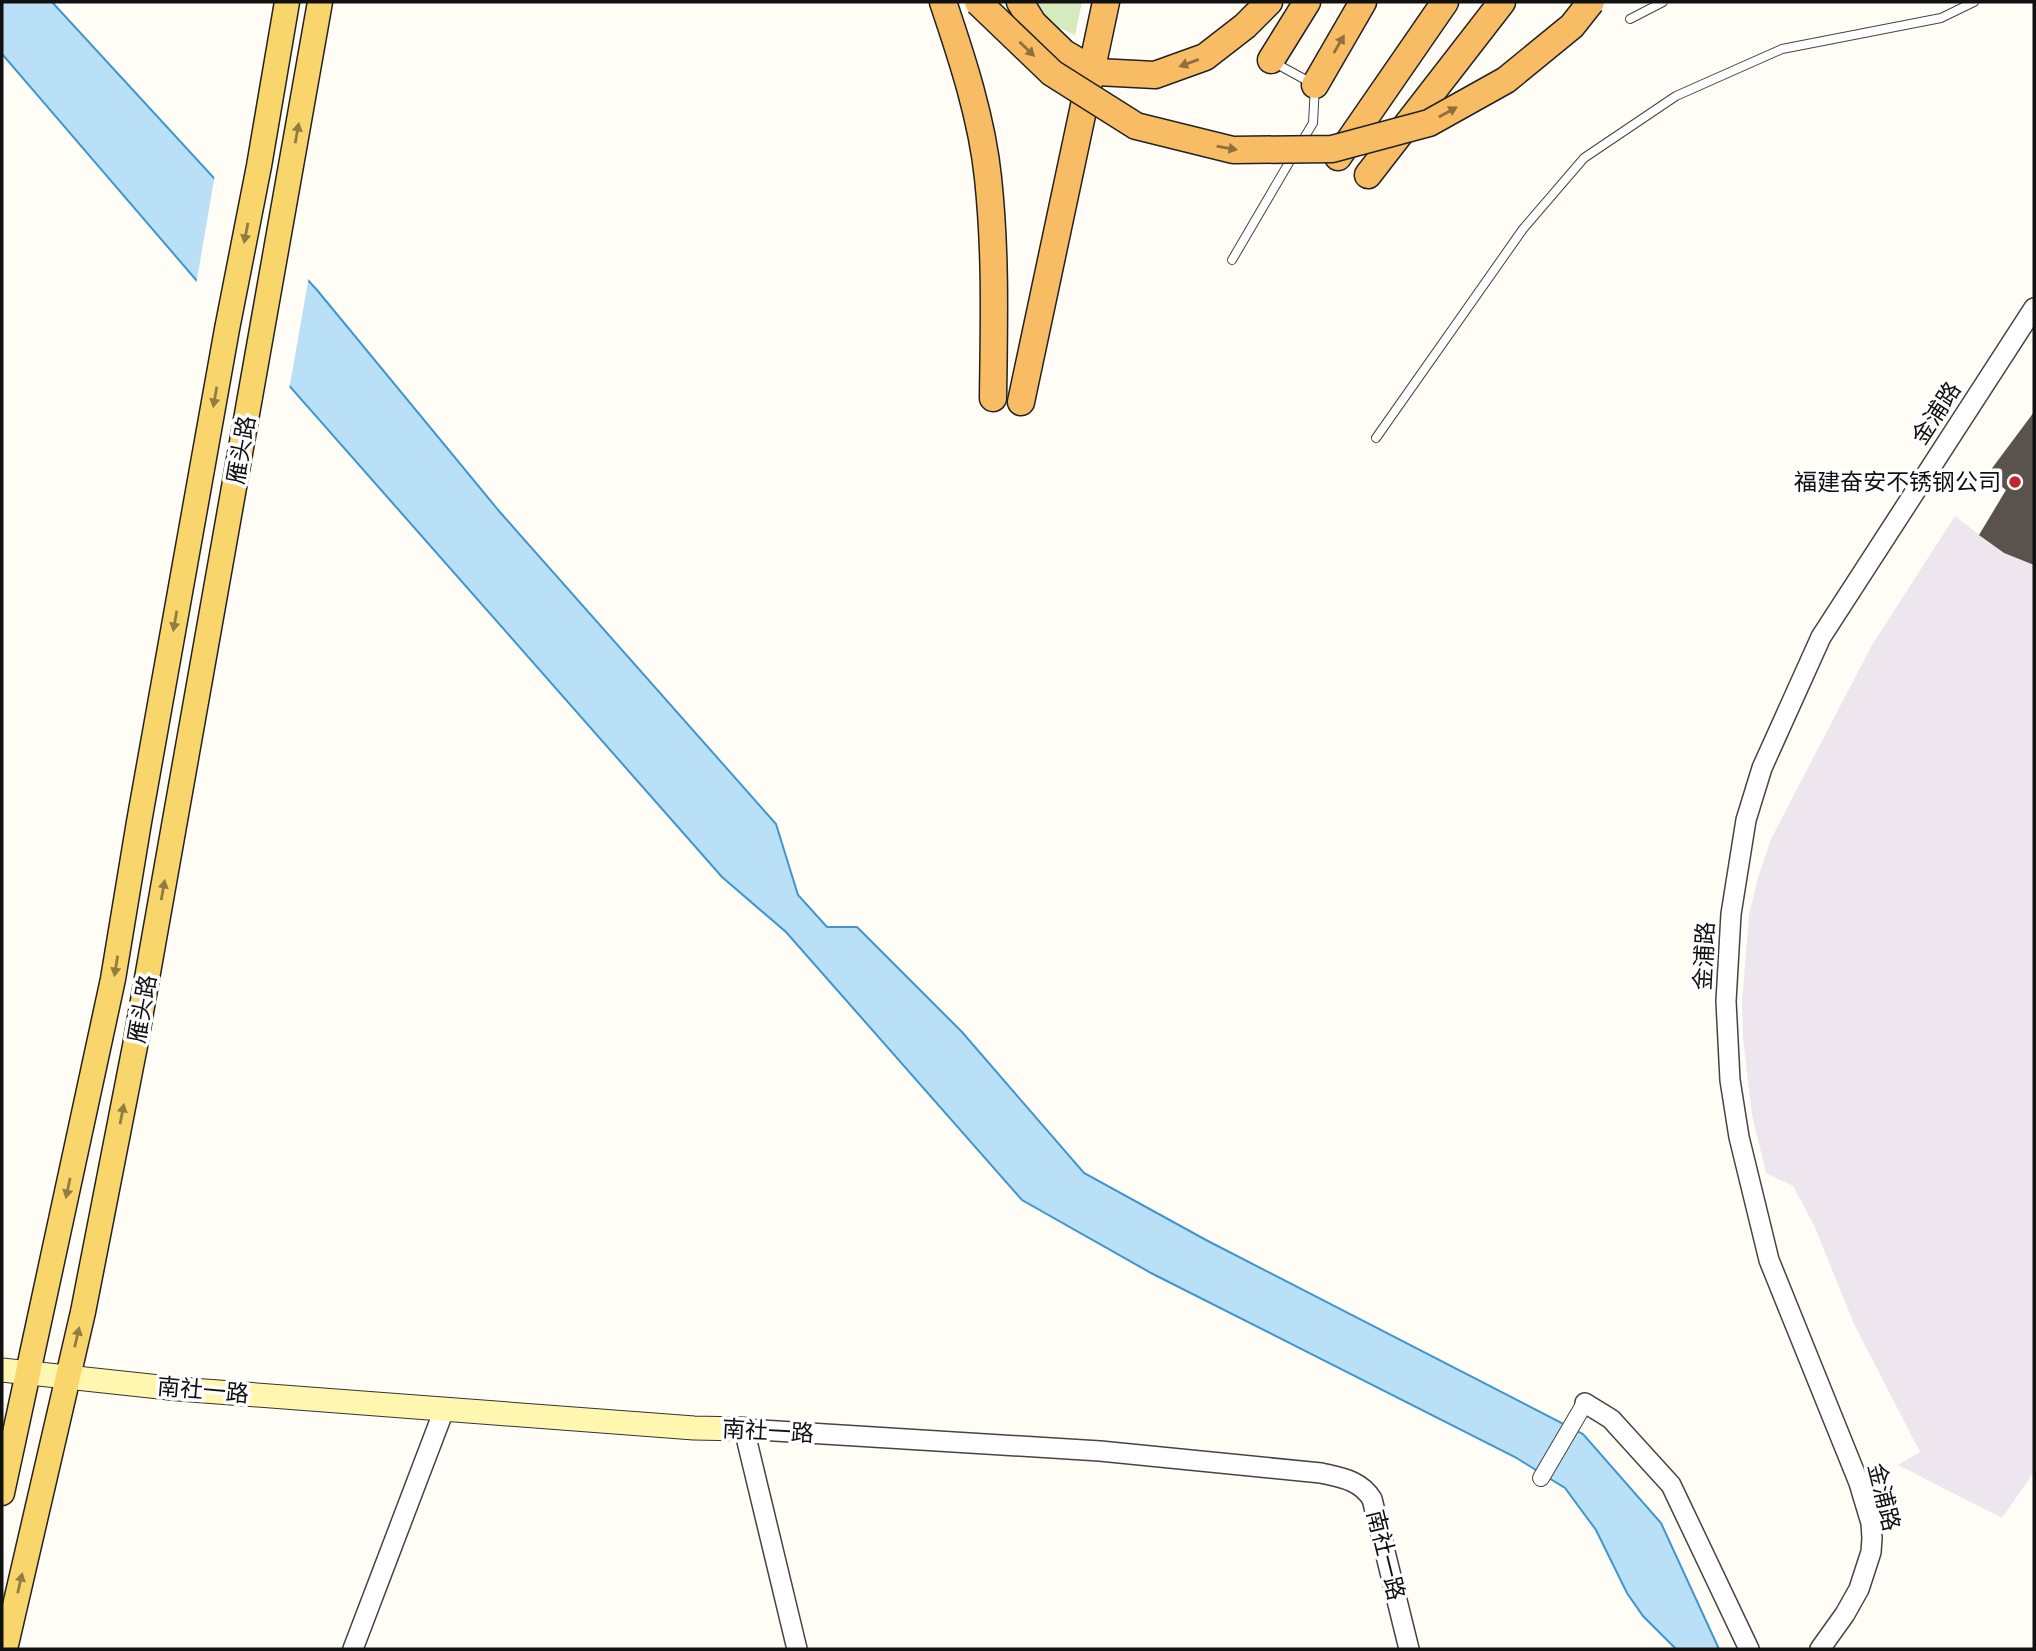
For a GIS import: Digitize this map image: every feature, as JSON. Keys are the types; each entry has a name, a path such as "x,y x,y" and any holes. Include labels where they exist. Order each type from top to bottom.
{"highway":[{"path":"943,2 966,68 988,175 995,281 993,398"},
{"path":"978,2 1052,73 1136,126 1233,150 1332,149 1429,122 1506,80 1572,26 1591,2"},
{"path":"1020,2 1033,23 1064,53 1097,72 1155,75 1205,57 1245,26 1269,2"},
{"path":"1021,402 1106,2"},
{"path":"1271,60 1307,2"},
{"path":"1315,85 1363,2"},
{"path":"1338,159 1445,2"},
{"path":"1368,175 1502,2"}],"main road":[{"name":"雁头路","path":"2,1493 113,979 287,2"},
{"name":"雁头路","path":"5,1649 83,1312 135,1046 320,2"},
{"name":"南社一路","path":"2,1370 178,1389 694,1428 744,1429"}],"street":[{"name":"金浦路","path":"1820,1649 1845,1614 1859,1588 1871,1552 1871,1524 1859,1483 1769,1260 1739,1137 1730,1080 1726,1001 1731,914 1746,820 1762,768 1821,637 2034,308"},
{"path":"1541,1478 1582,1408 1611,1419 1671,1485 1749,1649"},
{"path":"353,1649 444,1409"},
{"path":"744,1429 797,1649"},
{"name":"南社一路","path":"744,1429 1100,1451 1321,1473 1344,1478 1360,1485 1373,1499 1409,1649"}],"lane":[{"path":"1630,19 1663,2"},
{"path":"1376,438 1523,229 1584,158 1675,96 1782,49 1941,18 1974,2"},
{"path":"1232,260 1313,122 1315,85 1271,60"}],"shaded area":[{"path":"1955,516 2003,553 2034,565 2034,1472 2002,1518 1898,1465 1920,1452 1854,1324 1814,1225 1793,1186 1766,1173 1752,1115 1743,1039 1742,1002 1749,915 1771,839 1872,645"}],"green space":[{"path":"1002,2 1082,2 1075,35"}],"water":[{"path":"2,2 52,2 317,290 499,511 776,824 798,895 827,927 857,927 962,1032 1084,1173 1206,1240 1583,1434 1661,1523 1719,1649 1676,1649 1643,1616 1627,1593 1596,1530 1565,1488 1515,1457 1151,1273 1022,1200 786,932 722,877 197,281 2,54"}],"pier":[{"path":"215,174 309,276 289,390 196,285"}],"building":[{"name":"福建奋安不锈钢公司","path":"2034,412 2034,565 2004,553 1979,535 2006,490 1987,475"}],"place":[{"name":"福建奋安不锈钢公司","path":"2015,482"}]}
